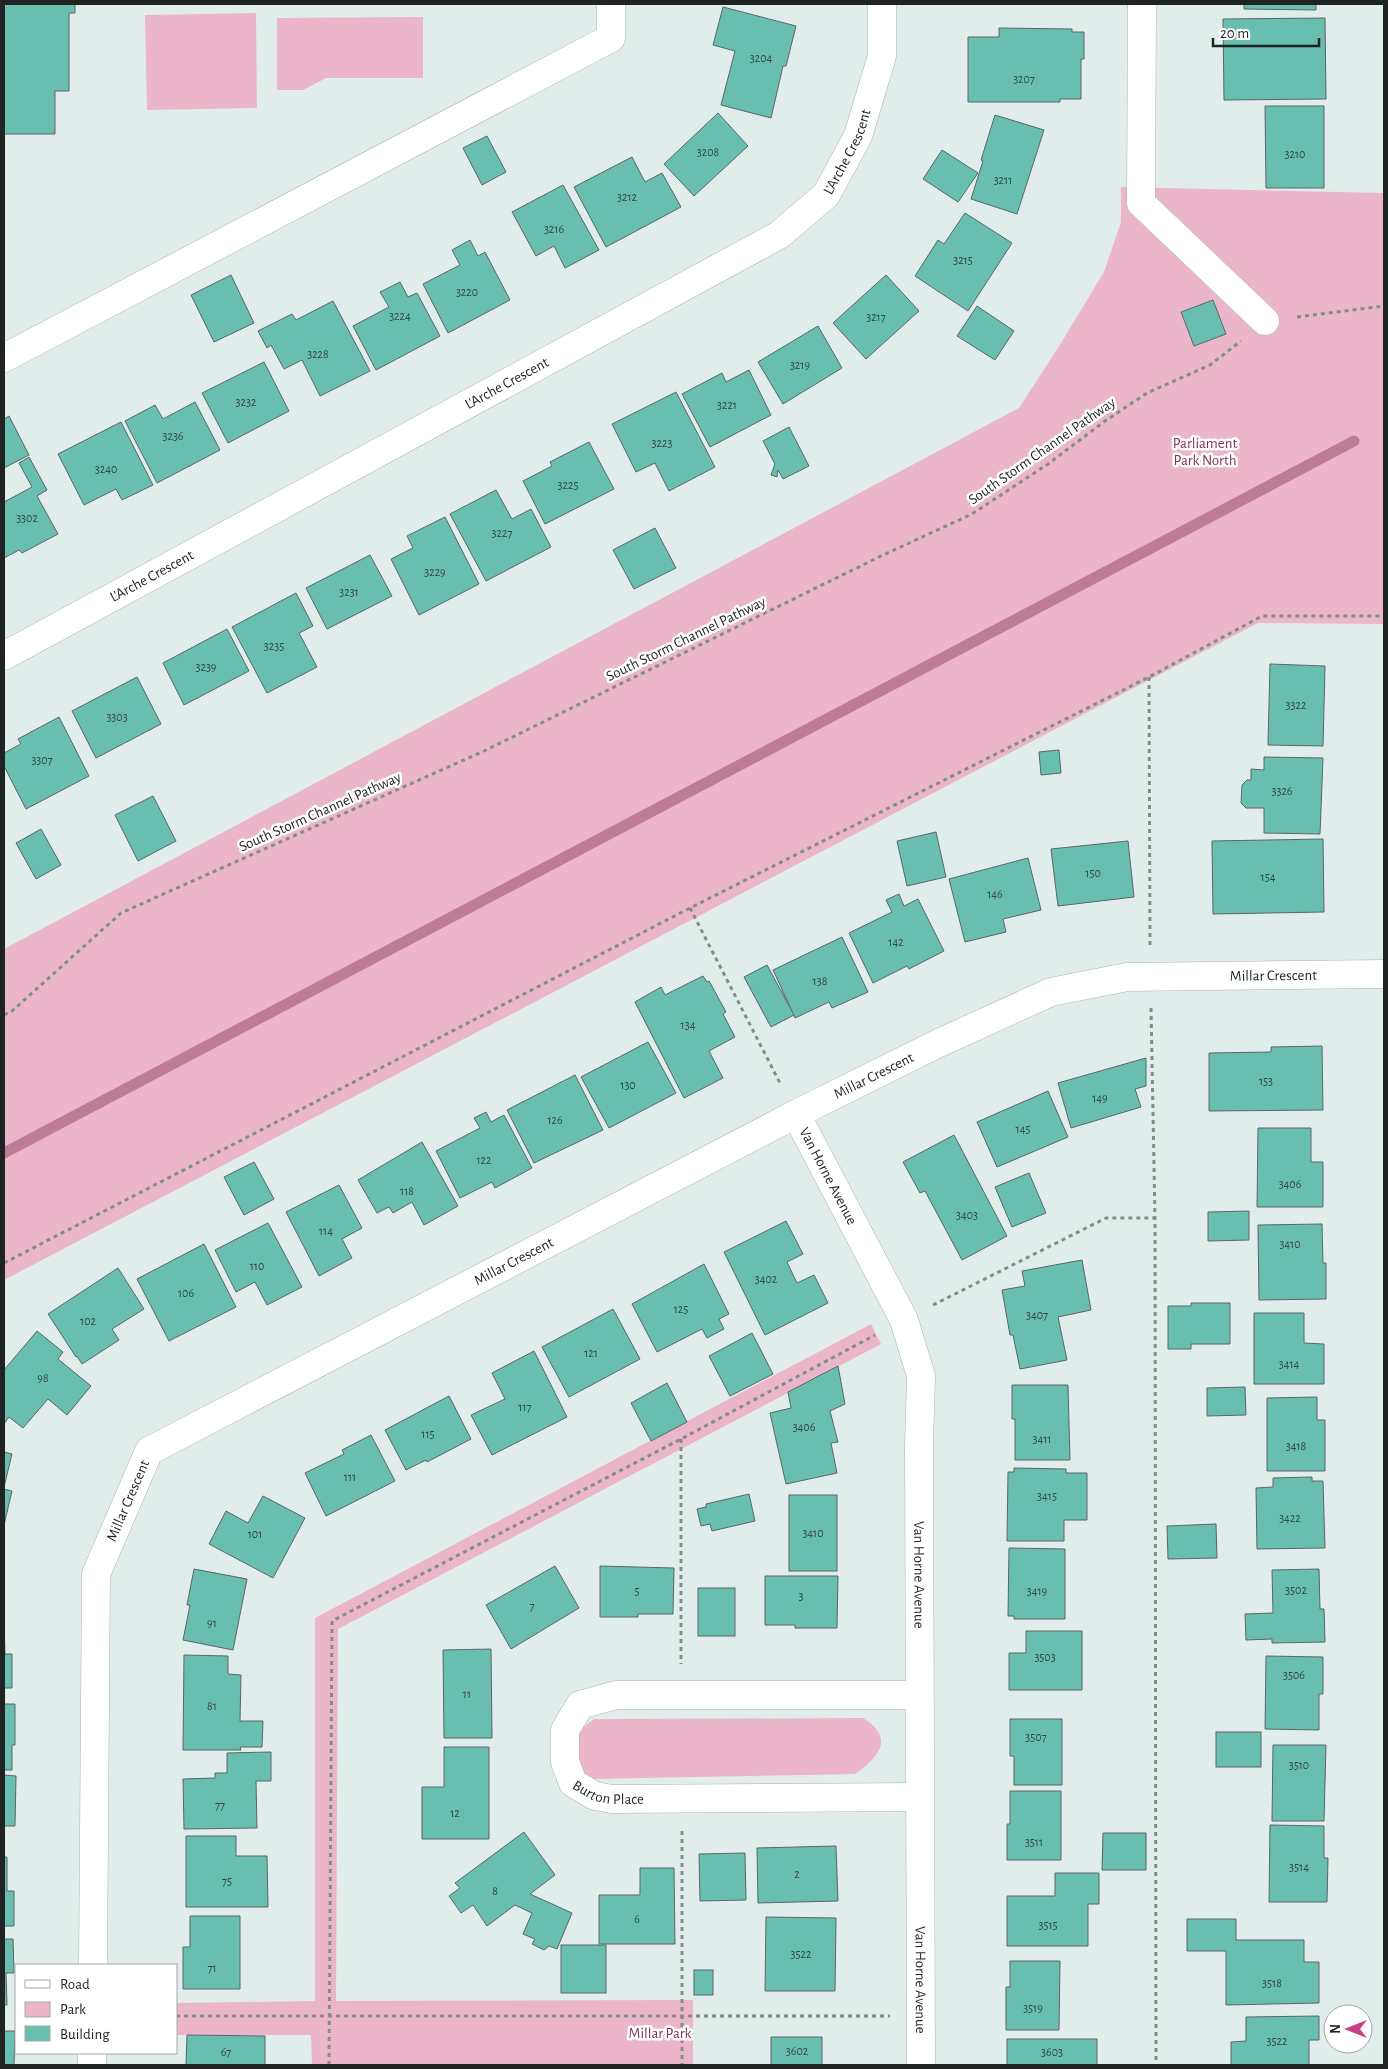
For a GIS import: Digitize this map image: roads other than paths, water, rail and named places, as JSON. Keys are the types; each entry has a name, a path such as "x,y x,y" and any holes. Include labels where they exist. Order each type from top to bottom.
{"street":[{"path":"4,358 611,38 611,4"},
{"name":"L'Arche Crescent","path":"4,656 779,235 826,195 858,136 882,56 882,4"},
{"path":"1142,4 1141,203 1265,321"},
{"name":"Millar Crescent","path":"93,1964 96,1574 149,1451 796,1114 939,1043 1051,992 1127,977 1384,974"},
{"name":"Van Horne Avenue","path":"796,1114 904,1320 921,1376 919,1694 921,2065"},
{"name":"Burton Place","path":"919,1694 616,1695 580,1705 565,1730 565,1762 573,1783 595,1796 612,1799 919,1797"}],"waterway":[{"path":"4,1153 1354,441"}],"park label":[{"name":"Parliament Park North","path":"1205,452"},
{"name":"Millar Park","path":"660,2033"}]}
